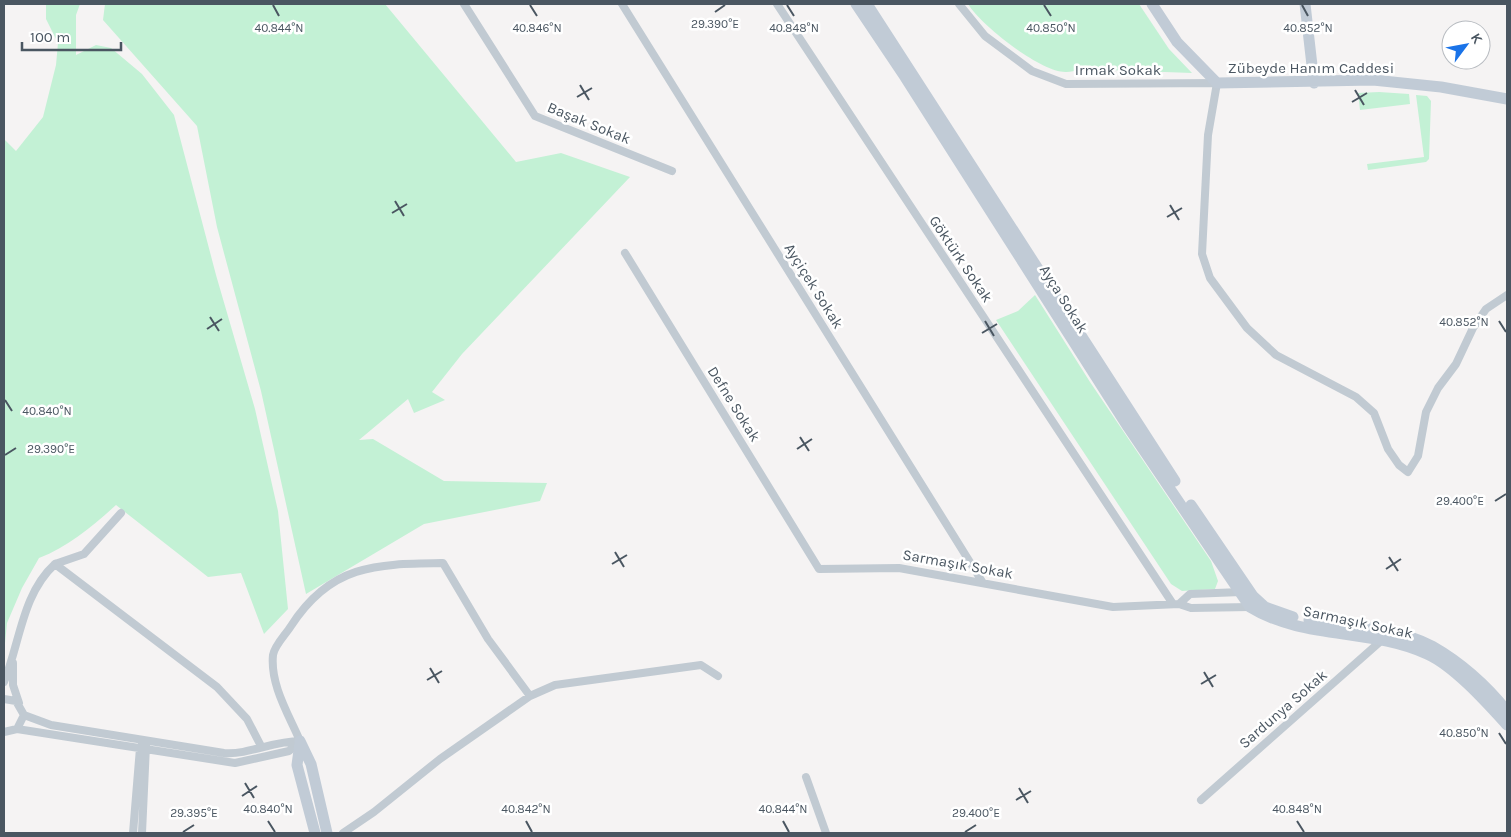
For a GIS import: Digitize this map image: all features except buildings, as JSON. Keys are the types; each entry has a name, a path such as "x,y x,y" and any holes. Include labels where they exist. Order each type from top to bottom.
{"street":[{"name":"Başak Sokak","path":"464,4 535,116 672,172"},
{"name":"Ayçiçek Sokak","path":"622,4 984,583"},
{"name":"Göktürk Sokak","path":"777,4 1176,604"},
{"name":"Ayça Sokak","path":"856,4 1021,251"},
{"name":"Ayça Sokak","path":"867,4 912,71 1128,427 1254,602"},
{"name":"Irmak Sokak","path":"959,4 985,36 1032,71 1066,84 1217,83"},
{"name":"Zübeyde Hanım Caddesi","path":"1152,4 1176,42 1217,83 1314,83 1372,80 1441,87 1507,99"},
{"path":"1306,4 1314,83"},
{"path":"1217,83 1208,135 1202,254 1210,278 1247,328 1276,355 1356,397 1374,413 1388,449 1399,465 1408,472 1418,456 1426,412 1438,388 1456,364 1473,328 1486,309 1507,295"},
{"name":"Defne Sokak","path":"625,253 820,569"},
{"path":"4,682 14,658 33,593 55,564 84,554 122,513"},
{"path":"327,833 311,764 274,682 273,653 303,607 344,575 366,567 443,563 488,639 530,696"},
{"path":"55,564 217,687 247,719 260,746"},
{"name":"Sarmaşık Sokak","path":"820,569 899,568 1113,607 1176,604 1191,608 1254,602 1298,618 1388,632 1404,641"},
{"name":"Ayça Sokak","path":"1233,575 1240,592 1254,602"},
{"path":"1221,591 1228,587 1233,575"},
{"name":"Sarmaşık Sokak","path":"1176,604 1190,594 1221,591 1240,592"},
{"path":"1221,606 1240,592"},
{"name":"Sarmaşık Sokak","path":"1254,602 1264,616 1308,628 1431,646 1462,667 1507,725"},
{"name":"Sardunya Sokak","path":"1201,800 1382,640"},
{"path":"14,658 13,685 24,715 51,725 144,747 235,754 260,746 286,741 300,741"},
{"path":"343,833 374,812 440,760 530,696 556,685 701,665 718,676"},
{"name":"Sarmaşık Sokak","path":"1477,687 1507,710"},
{"path":"4,699 11,699 20,705"},
{"path":"17,729 24,715"},
{"path":"4,732 17,729 241,763 289,751 300,741"},
{"path":"300,741 297,765 315,833"},
{"path":"133,833 144,747"},
{"path":"142,833 144,747"},
{"path":"806,777 826,833"}],"green space":[{"path":"46,4 80,4 76,15 76,55 96,45 111,48 142,74 174,115 216,275 255,409 278,511 288,609 264,634 241,573 208,577 116,505 70,542 39,558 22,588 7,623 4,653 4,139 16,151 43,117 56,65 58,43 46,19"},
{"path":"105,4 385,4 516,162 561,153 630,177 462,354 432,392 445,400 414,413 408,399 359,440 373,439 444,481 547,483 540,501 424,524 306,594 261,391 217,227 197,126 103,20"},
{"path":"968,4 1139,4 1169,49 1192,73 1082,69 1066,72 1055,70 1042,65 1012,46 985,24"},
{"path":"1358,93 1409,94 1410,104 1360,110"},
{"path":"1416,95 1427,96 1431,101 1429,159 1426,162 1368,170 1367,164 1424,157"},
{"path":"1035,295 1090,382 1211,561 1218,581 1215,589 1182,591 1171,584 996,320 1018,311"}]}
